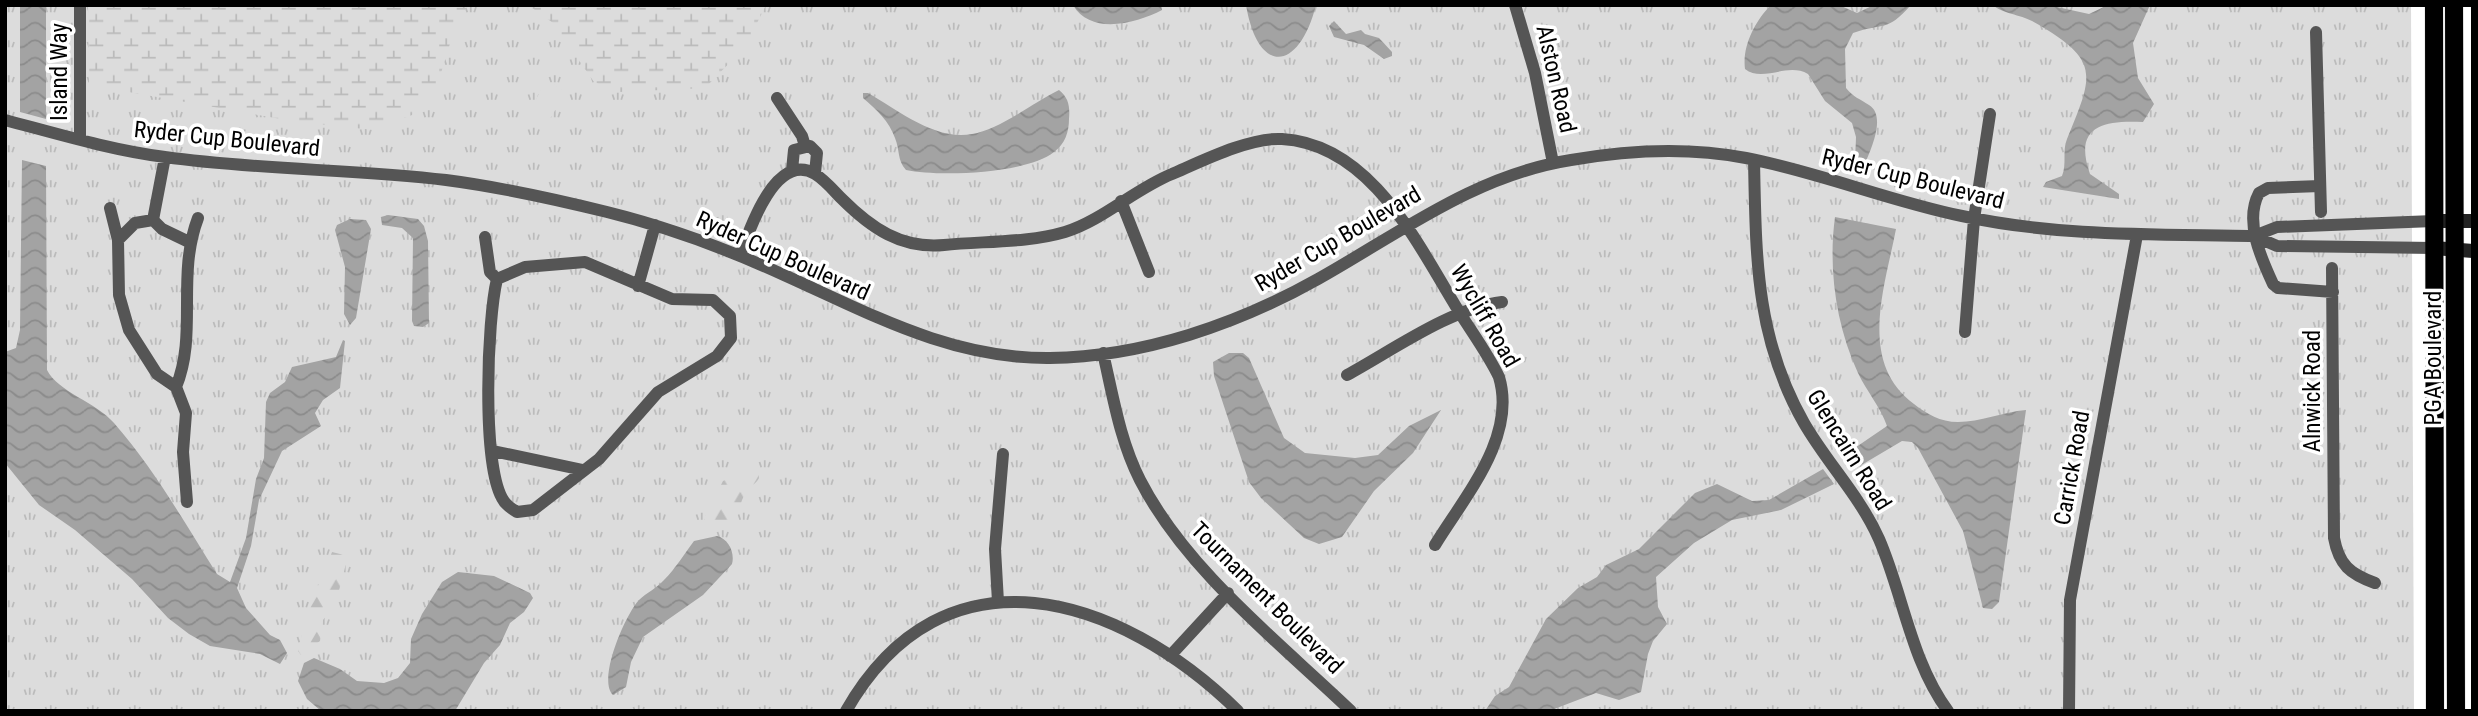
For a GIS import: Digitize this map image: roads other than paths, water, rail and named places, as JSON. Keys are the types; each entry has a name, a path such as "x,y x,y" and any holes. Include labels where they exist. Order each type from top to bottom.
{"main road":[{"name":"PGA Boulevard","path":"2434,5 2435,711"},
{"name":"PGA Boulevard","path":"2454,5 2465,221 2456,711"}],"street":[{"name":"Island Way","path":"80,5 80,139"},
{"name":"Alston Road","path":"1515,5 1535,73 1553,163"},
{"path":"2316,32 2321,212"},
{"path":"777,98 802,136 805,146"},
{"path":"1965,332 1974,219 1990,114"},
{"name":"Ryder Cup Boulevard","path":"5,120 165,157 442,180 533,195 655,225 740,256 886,324 946,342 1023,357 1104,353 1177,338 1247,315 1322,277 1407,224 1460,197 1518,173 1553,163 1659,151 1754,160 1974,219 2084,235 2260,234 2293,227 2434,221"},
{"name":"Wycliff Road","path":"815,173 870,225 901,242 918,246 1056,234 1082,225 1170,174 1255,142 1282,139 1313,146 1352,167 1407,224 1499,377 1504,415 1501,429 1435,545"},
{"path":"740,256 767,196 780,177 792,170 815,173 817,153 810,145 794,150 792,170"},
{"path":"153,220 165,157"},
{"name":"Glencairn Road","path":"1754,160 1757,275 1774,357 1805,425 1851,489 1878,537 1927,674 1948,711"},
{"path":"2320,186 2268,188 2259,193 2254,206 2273,284 2278,288 2333,292"},
{"path":"1121,201 1150,272"},
{"path":"110,208 118,240 116,274 125,319 157,374 176,387 186,413 183,452 187,502"},
{"path":"176,387 186,364 185,280 189,242 198,218"},
{"path":"118,240 135,223 153,220"},
{"path":"153,220 162,229 189,242"},
{"name":"Ryder Cup Boulevard","path":"2260,234 2274,222 2318,220 2336,225"},
{"path":"2434,221 2465,221"},
{"path":"638,286 655,225"},
{"path":"2293,227 2293,246"},
{"name":"Ryder Cup Boulevard","path":"2260,234 2277,246 2434,247"},
{"name":"Carrick Road","path":"2069,711 2070,600 2137,235"},
{"path":"485,237 489,272 497,279"},
{"path":"2434,247 2465,251"},
{"path":"585,262 672,299 713,300 730,316 731,338 717,356 658,392 613,446 533,510 517,512 503,500 498,490 493,451 488,385 497,279 524,267 585,262"},
{"name":"Alnwick Road","path":"2332,268 2334,538 2341,561 2349,573 2375,583"},
{"path":"1347,375 1460,313 1482,304 1502,302"},
{"name":"Tournament Boulevard","path":"1104,353 1119,423 1139,479 1170,529 1228,593 1351,711"},
{"path":"493,451 583,470"},
{"path":"998,602 995,550 1003,454"},
{"path":"1170,656 1228,593"},
{"path":"846,711 887,656 923,625 964,608 998,602 1032,602 1089,615 1170,656 1238,711"}],"water":[{"path":"20,5 46,5 46,119 20,112"},
{"path":"1073,5 1161,5 1162,10 1128,22 1102,24 1081,15"},
{"path":"1246,5 1316,5 1300,43 1290,53 1279,57 1269,54 1260,44 1252,28"},
{"path":"1771,5 1839,5 1857,13 1874,5 1911,5 1890,23 1853,33 1845,49 1846,88 1869,105 1877,117 1876,134 1865,164 1855,164 1856,137 1852,123 1825,101 1808,74 1792,70 1759,74 1745,69 1751,34"},
{"path":"1993,5 2048,5 2089,14 2108,5 2150,5 2133,43 2138,78 2154,104 2143,122 2104,125 2095,129 2085,145 2090,174 2119,194 2119,199 2043,187 2046,182 2062,176 2066,144 2083,98 2086,70 2081,58 2054,35 2032,21"},
{"path":"1334,21 1346,34 1361,30 1379,38 1392,52 1392,56 1384,59 1364,45 1334,37 1329,26"},
{"path":"1059,90 1067,100 1069,124 1064,141 1058,149 1024,165 960,173 906,170 889,126 878,111 863,98 863,93 868,93 931,129 958,135 972,134 993,127"},
{"path":"22,160 46,166 47,370 60,385 114,423 156,478 217,574 230,582 246,538 256,479 264,458 266,402 270,393 285,382 292,367 336,357 343,340 345,341 340,388 323,400 315,413 321,426 282,451 259,500 251,546 237,588 246,608 270,635 280,640 287,653 280,664 260,654 210,646 189,634 168,618 132,579 75,530 39,505 5,463 5,352 16,348 20,330"},
{"path":"388,215 418,219 424,226 428,241 429,323 423,327 414,326 412,321 413,238 402,228 382,225 381,217"},
{"path":"1835,217 1896,229 1882,299 1880,345 1886,367 1896,387 1919,408 1945,421 1966,422 2026,410 1999,602 1992,609 1983,608 1963,531 1918,448 1912,442 1902,441 1853,470 1843,456 1887,426 1850,355 1839,316 1833,277"},
{"path":"350,219 366,220 371,229 356,318 350,325 344,314 345,267 335,230 337,225"},
{"path":"1229,353 1243,353 1249,358 1284,438 1305,453 1355,458 1378,455 1409,426 1441,410 1413,453 1374,491 1342,537 1319,544 1304,538 1261,498 1249,482 1214,376 1213,362"},
{"path":"1823,469 1834,484 1781,510 1732,520 1694,543 1656,577 1658,607 1667,624 1653,641 1648,654 1641,692 1619,700 1596,693 1549,711 1485,711 1495,696 1509,687 1546,619 1578,588 1597,577 1606,565 1639,549 1695,493 1717,484 1752,501 1769,500"},
{"path":"717,536 725,540 730,547 732,564 703,595 643,637 631,662 626,687 613,695 608,676 611,662 620,633 633,608 658,586 694,541"},
{"path":"458,572 494,576 530,593 533,598 524,612 510,623 500,645 484,663 455,711 321,711 307,699 298,681 304,663 314,658 340,669 357,681 384,683 398,678 410,663 411,639 422,614 442,582"}]}
